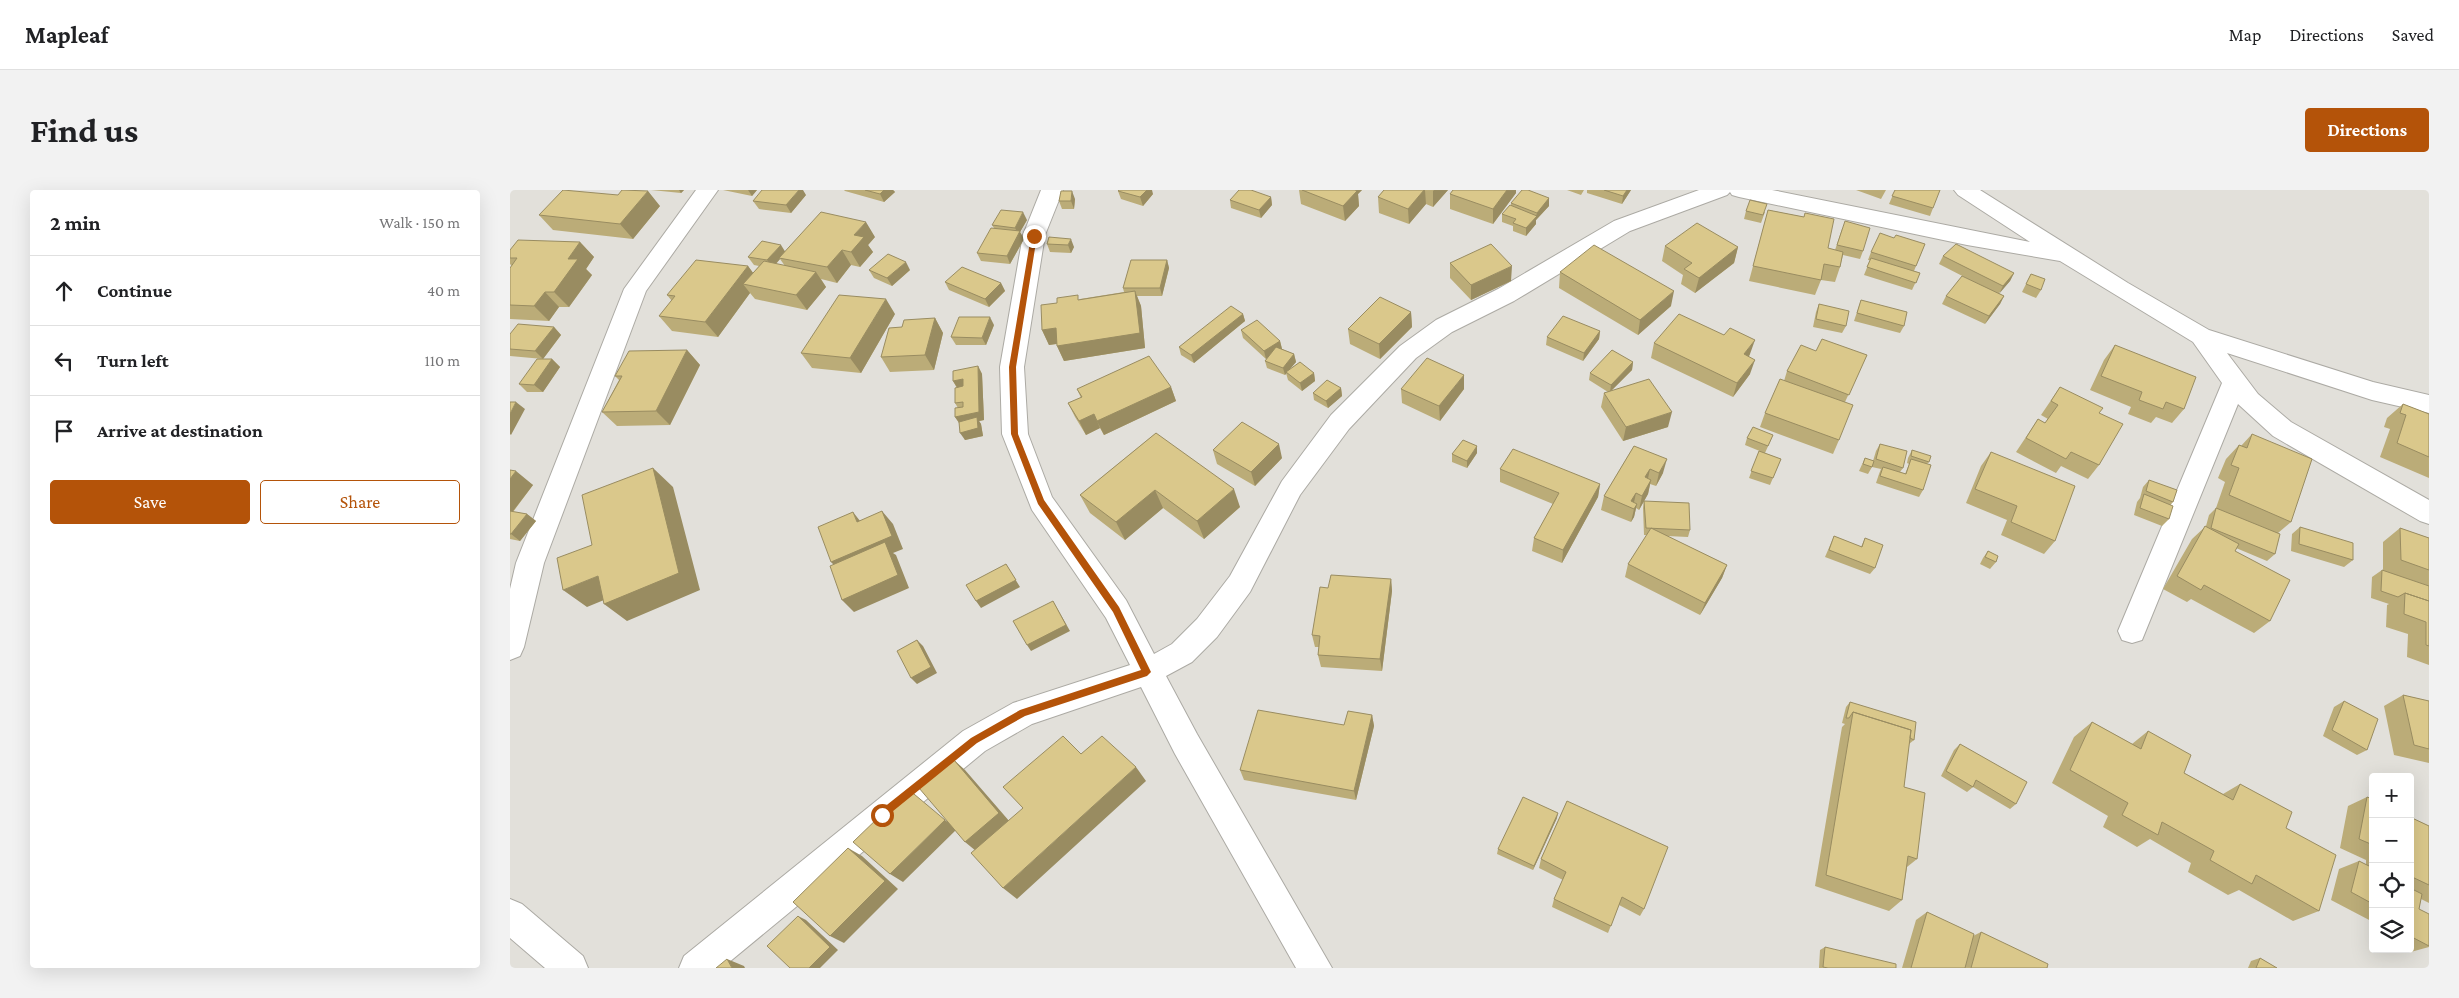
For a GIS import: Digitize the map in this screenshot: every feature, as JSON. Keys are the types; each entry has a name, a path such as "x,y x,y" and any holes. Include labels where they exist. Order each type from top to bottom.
{"street":[{"path":"510,647 530,563 635,289 707,190"},
{"path":"1052,190 1034,236 1012,367 1015,434 1040,502 1116,609 1147,672 1315,968"},
{"path":"696,968 974,740 1023,713 1147,672 1182,653 1206,628 1240,584 1291,488 1340,422 1408,352 1444,326 1506,295 1622,226 1720,190"},
{"path":"1739,190 1967,238 2068,256"},
{"path":"1965,190 2120,289 2200,336 2372,391 2429,404"},
{"path":"2200,336 2250,401 2282,430 2429,513"},
{"path":"2132,631 2173,538 2204,455 2235,381"},
{"path":"510,916 572,968"}],"building":[{"path":"563,190 618,195 622,190 648,191 620,224 539,215"},
{"path":"762,190 799,190 786,205 753,201"},
{"path":"865,190 884,190 880,194"},
{"path":"1119,190 1147,190 1140,197"},
{"path":"1239,190 1251,190 1271,197 1259,210 1230,200"},
{"path":"1302,190 1355,190 1357,191 1343,206"},
{"path":"1384,190 1424,190 1408,209 1378,197"},
{"path":"1453,190 1507,190 1493,209 1450,194"},
{"path":"1522,190 1528,190 1549,198 1537,213 1511,203"},
{"path":"1604,190 1627,190 1623,196"},
{"path":"1895,190 1940,190 1933,208 1892,196"},
{"path":"1061,191 1072,191 1071,201 1059,201"},
{"path":"1750,200 1767,204 1763,215 1746,211"},
{"path":"1510,205 1537,216 1526,228 1513,223 1516,219 1502,214"},
{"path":"1001,210 1023,212 1015,228 992,225"},
{"path":"1768,210 1804,217 1805,213 1834,219 1828,248 1843,252 1840,267 1824,264 1821,280 1753,266"},
{"path":"821,212 866,222 854,235 864,237 851,252 842,250 827,267 779,258"},
{"path":"1845,221 1870,228 1863,251 1837,245"},
{"path":"1697,223 1738,247 1699,278 1684,269 1692,263 1665,246"},
{"path":"991,228 1020,231 1007,256 977,253"},
{"path":"1880,233 1894,238 1896,235 1925,244 1916,266 1871,252"},
{"path":"1049,237 1071,239 1068,245 1047,244"},
{"path":"518,240 580,242 568,259 578,259 554,292 545,292 534,306 510,305 510,268 517,258 510,258 510,250"},
{"path":"762,241 781,245 767,260 748,257"},
{"path":"1491,244 1512,266 1471,285 1450,263"},
{"path":"1956,244 2014,273 2003,286 1943,256"},
{"path":"1594,245 1674,291 1640,320 1560,272"},
{"path":"888,254 906,262 887,278 869,270"},
{"path":"1871,258 1920,273 1916,283 1867,267"},
{"path":"696,260 748,266 705,322 659,316 675,296 667,295"},
{"path":"1131,260 1167,260 1160,288 1123,288"},
{"path":"764,261 816,272 796,295 743,284"},
{"path":"962,267 1001,283 985,299 945,282"},
{"path":"2031,274 2045,279 2041,290 2026,284"},
{"path":"1962,276 2004,296 1989,316 1946,296"},
{"path":"1135,291 1140,333 1057,346 1056,328 1042,330 1041,305 1057,303 1057,298 1078,295 1078,300"},
{"path":"839,295 886,299 850,358 801,353"},
{"path":"1380,297 1411,312 1379,344 1348,329"},
{"path":"1861,300 1907,312 1904,326 1857,313"},
{"path":"1819,304 1849,311 1846,326 1816,319"},
{"path":"1231,306 1243,314 1191,355 1179,347"},
{"path":"1679,314 1724,335 1730,328 1755,340 1744,354 1755,360 1737,383 1654,343"},
{"path":"1563,316 1600,331 1584,353 1547,337"},
{"path":"959,317 990,317 982,338 951,337"},
{"path":"935,318 925,355 881,357 889,328 902,327 904,320"},
{"path":"1257,320 1280,341 1264,351 1241,330"},
{"path":"518,324 554,327 535,351 510,349 510,334"},
{"path":"1822,339 1867,355 1849,395 1787,371 1801,345 1816,351"},
{"path":"2115,345 2196,377 2184,409 2166,402 2163,409 2139,400 2142,392 2101,376"},
{"path":"1276,347 1294,354 1283,368 1265,361"},
{"path":"687,350 656,411 602,412 622,376 615,376 629,351"},
{"path":"1612,350 1633,362 1611,385 1590,373"},
{"path":"1149,356 1171,387 1097,421 1094,414 1079,421 1068,403 1082,397 1077,389"},
{"path":"1427,358 1464,375 1439,406 1401,389"},
{"path":"537,359 552,359 534,385 519,384"},
{"path":"1300,362 1314,373 1300,383 1286,372"},
{"path":"978,366 979,412 955,417 955,408 963,407 963,402 955,403 955,388 963,386 963,379 953,381 953,371"},
{"path":"1649,379 1672,412 1626,427 1604,393"},
{"path":"1780,379 1853,405 1839,440 1765,413"},
{"path":"1327,380 1341,388 1326,401 1313,393"},
{"path":"2060,387 2103,408 2099,413 2123,424 2099,465 2071,452 2066,459 2026,438 2038,419 2045,423 2058,405 2051,401"},
{"path":"510,402 516,402 510,414"},
{"path":"2403,404 2429,414 2429,457 2397,443 2406,415 2400,413"},
{"path":"977,417 978,428 960,433 959,422"},
{"path":"1242,422 1279,444 1251,472 1213,450"},
{"path":"1753,427 1773,435 1768,446 1747,438"},
{"path":"1156,433 1234,489 1197,521 1155,490 1116,522 1080,495"},
{"path":"2252,434 2312,459 2291,522 2229,495 2239,468 2231,465 2239,445 2247,448"},
{"path":"1463,440 1477,446 1467,461 1452,454"},
{"path":"1880,444 1907,451 1903,468 1876,459"},
{"path":"1634,446 1667,459 1659,473 1650,469 1645,477 1651,480 1642,496 1636,493 1631,501 1637,504 1634,509 1604,496"},
{"path":"1513,449 1600,484 1563,550 1534,538 1559,493 1500,469"},
{"path":"1912,450 1931,456 1929,462 1911,456"},
{"path":"1759,451 1781,459 1773,478 1751,471"},
{"path":"1991,452 2075,486 2055,541 2011,522 2017,506 1975,489"},
{"path":"1865,458 1874,461 1872,467 1863,464"},
{"path":"1911,459 1931,465 1923,490 1880,476 1883,467 1906,474"},
{"path":"653,468 679,573 604,604 598,576 563,590 557,558 592,545 582,495"},
{"path":"510,470 516,471 510,479"},
{"path":"2149,480 2177,490 2173,502 2146,491"},
{"path":"2144,494 2173,506 2169,519 2140,508"},
{"path":"1644,501 1689,503 1690,530 1646,528"},
{"path":"2216,508 2280,534 2275,554 2211,528"},
{"path":"510,511 527,514 511,534 510,534"},
{"path":"882,511 892,536 831,562 818,527 853,512 857,522"},
{"path":"2205,526 2239,544 2235,551 2290,580 2270,621 2204,585 2201,590 2177,576"},
{"path":"2300,527 2353,543 2353,560 2299,544"},
{"path":"1651,528 1727,565 1705,603 1628,564"},
{"path":"2400,528 2429,538 2429,570 2401,560"},
{"path":"1834,536 1862,547 1865,538 1883,545 1875,568 1829,550"},
{"path":"885,542 898,575 842,600 830,566"},
{"path":"1988,551 1998,556 1996,562 1985,557"},
{"path":"1006,564 1016,580 976,601 966,585"},
{"path":"2382,570 2429,586 2429,601 2405,593 2398,597 2381,591"},
{"path":"1331,575 1391,579 1380,659 1318,655 1320,636 1312,635 1320,587 1328,588"},
{"path":"2405,593 2429,601 2429,646 2426,645 2426,622 2404,614"},
{"path":"1053,601 1066,625 1027,645 1013,621"},
{"path":"917,640 931,667 911,678 897,651"},
{"path":"2403,695 2429,701 2429,749 2414,745"},
{"path":"2344,701 2378,719 2367,750 2332,730"},
{"path":"1850,702 1916,722 1914,740 1910,738 1911,730 1853,712 1849,718 1846,718"},
{"path":"1258,710 1344,725 1348,711 1372,715 1354,791 1240,770"},
{"path":"1853,712 1911,730 1904,787 1925,793 1917,859 1908,856 1902,900 1826,875"},
{"path":"2092,722 2141,749 2148,731 2191,755 2184,773 2233,800 2240,784 2292,812 2286,828 2336,855 2319,911 2256,875 2252,884 2210,860 2214,851 2162,822 2158,835 2122,815 2128,803 2070,770"},
{"path":"1063,736 1081,754 1102,736 1136,767 1003,888 971,853 1023,808 1003,787"},
{"path":"1960,744 2027,782 2016,804 1976,780 1973,787 1946,771"},
{"path":"954,760 999,813 965,842 919,788"},
{"path":"908,789 945,820 890,874 853,842"},
{"path":"1523,797 1558,813 1534,866 1498,849"},
{"path":"2367,797 2369,798 2369,843 2359,839"},
{"path":"1567,801 1668,847 1644,909 1622,897 1611,926 1554,899 1566,872 1541,859"},
{"path":"2414,819 2429,826 2429,885 2414,878"},
{"path":"848,848 885,881 830,936 793,902"},
{"path":"2359,861 2369,866 2369,902 2351,892"},
{"path":"2414,890 2422,894 2419,909 2429,914 2429,946 2414,938"},
{"path":"1927,912 1974,934 1965,968 1911,968"},
{"path":"798,916 830,947 809,968 790,968 767,946"},
{"path":"1981,932 2048,964 2047,968 1971,968"},
{"path":"1825,947 1896,964 1896,968 1823,967"},
{"path":"2260,958 2277,968 2256,968"},
{"path":"727,959 732,968 716,968"}],"route":[{"path":"882,815 974,740 1023,713 1147,672 1116,609 1040,502 1015,434 1012,367 1034,236"}]}
